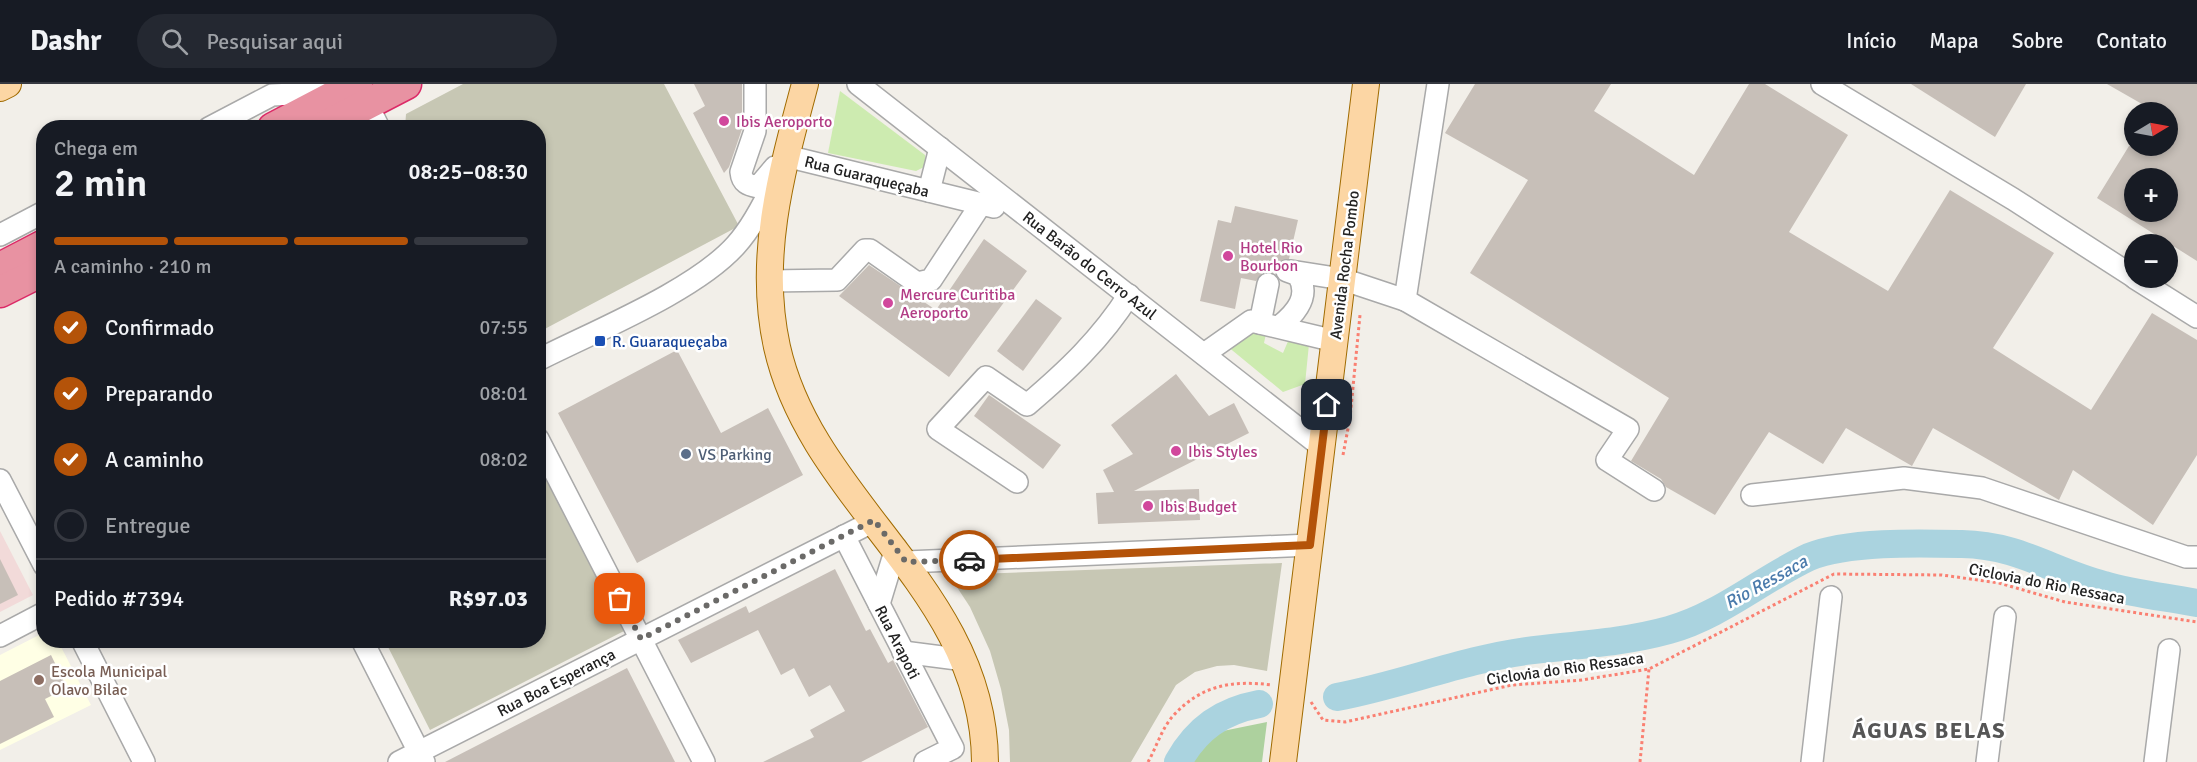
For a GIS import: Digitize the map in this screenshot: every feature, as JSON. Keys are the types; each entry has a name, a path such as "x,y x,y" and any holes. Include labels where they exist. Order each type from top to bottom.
{"highway":[{"path":"296,120 406,84"},
{"path":"331,120 359,98"},
{"path":"0,268 36,249"},
{"path":"0,292 36,274"}],"main road":[{"path":"0,88 8,84"},
{"path":"805,84 776,198 769,281 777,347 798,409 831,463 901,555 934,603 965,660 982,722 985,762"},
{"name":"Avenida Rocha Pombo","path":"1283,762 1366,84"}],"street":[{"path":"755,84 755,131 741,172 742,179 748,185 758,187 786,156"},
{"name":"Rua Barão do Cerro Azul","path":"858,84 1322,447"},
{"path":"1405,300 1438,84"},
{"path":"1822,84 2013,199 2124,270"},
{"path":"224,120 272,95 359,98"},
{"path":"929,191 940,148"},
{"name":"Rua Guaraqueçaba","path":"546,356 659,298 713,265 735,246 752,223 786,156 1026,215"},
{"path":"769,281 837,280 865,250 870,250 917,283 926,283 931,280 981,204"},
{"path":"0,235 36,216"},
{"path":"1270,325 1292,316 1301,303 1303,284 1298,275 1289,271 1342,279 1405,300 1628,429 1607,460 1654,490"},
{"path":"1268,284 1270,325"},
{"path":"2152,288 2197,317"},
{"path":"1017,482 938,429 986,377 1027,405 1107,329 1129,295"},
{"path":"1204,354 1251,321 1335,341"},
{"path":"546,455 704,762"},
{"path":"1752,495 1904,478 1982,488 2186,557 2197,557"},
{"path":"0,480 36,550"},
{"name":"Rua Boa Esperança","path":"399,762 421,757 641,639 874,520"},
{"name":"Rua Arapoti","path":"844,536 953,748 925,762"},
{"path":"879,604 901,555 1310,545"},
{"path":"1812,762 1831,597"},
{"path":"1987,762 2005,617"},
{"path":"0,636 36,618"},
{"path":"86,648 144,762"},
{"path":"366,648 421,757"},
{"path":"2155,762 2169,650"},
{"path":"903,652 965,660"}],"path":[{"name":"Ciclovia do Rio Ressaca","path":"1292,688 1307,690 1314,709 1323,720 1345,722 1512,685 1582,680 1649,669 1834,574 1942,575 1999,583 2066,602 2197,622"},
{"path":"1640,762 1649,669"},
{"path":"1148,762 1172,717 1198,695 1225,683 1235,682 1292,688"}],"shaded area":[{"path":"463,84 664,84 739,226 546,328 546,120 406,120 406,114"},
{"path":"546,475 624,631 430,730 389,648 546,648"},
{"path":"0,531 33,595 0,612"},
{"path":"1282,563 1267,671 1234,665 1217,666 1195,672 1176,685 1131,762 1010,762 1009,730 1001,689 990,651 970,607 949,575"},
{"name":"Escola Municipal Olavo Bilac","path":"36,637 36,648 62,648 91,705 0,750 0,655"}],"green space":[{"path":"840,91 925,155 926,166 916,171 828,153"},
{"path":"1259,326 1267,329 1264,343 1283,353 1289,339 1309,344 1305,384 1283,392 1227,346"},
{"path":"1267,722 1262,762 1188,762 1198,743 1218,732"}],"building":[{"name":"Ibis Aeroporto","path":"694,84 742,84 742,129 729,167 724,173 693,113 705,106"},
{"path":"1475,84 1611,84 1594,111 1694,175 1749,84 1765,84 1848,135 1789,232 1888,291 1950,190 2054,253 1993,348 2091,410 2152,313 2197,340 2197,455 2153,525 2073,470 2059,500 1933,428 1912,466 1846,428 1823,464 1769,432 1715,515 1666,487 1661,479 1631,461 1669,398 1470,273 1528,180 1445,133"},
{"path":"1911,84 2026,84 1995,137"},
{"path":"2107,84 2197,84 2197,261 2178,249 2178,234 2154,234 2135,222 2178,222 2178,168 2124,168 2124,215 2097,198 2124,154 2124,156 2178,156 2178,102 2138,102"},
{"name":"Hotel Rio Bourbon","path":"1235,206 1298,220 1289,259 1278,262 1275,273 1263,272 1256,281 1241,278 1235,309 1200,301 1218,220 1231,223"},
{"name":"Mercure Curitiba Aeroporto","path":"984,239 1027,271 949,377 839,296 869,265 936,310"},
{"path":"1036,299 1062,318 1023,371 997,351"},
{"name":"VS Parking","path":"677,350 721,433 768,408 803,475 637,563 558,413"},
{"path":"1176,374 1209,416 1234,403 1249,433 1134,491 1199,489 1200,520 1098,524 1096,493 1114,492 1103,470 1133,454 1111,425"},
{"path":"989,395 1061,445 1043,469 974,416"},
{"path":"0,559 18,595 0,604"},
{"path":"835,569 866,631 870,629 888,663 893,660 928,727 861,762 763,762 814,737 810,730 845,711 830,685 809,697 794,668 781,675 758,630 691,663 678,640 746,606 749,613"},
{"path":"51,655 67,688 45,699 54,717 0,744 0,681"},
{"path":"627,668 675,762 445,762"}],"waterway":[{"name":"Rio Ressaca","path":"1337,697 1502,655 1616,641 1669,630 1706,616 1809,557 1843,548 1926,543 1982,545 2018,554 2115,588 2197,603"},
{"name":"Rio Ressaca","path":"1178,762 1193,740 1212,723 1233,711 1259,704"}],"way so far":[{"path":"620,599 641,639 874,520 906,562 969,560"}],"place":[{"name":"Ibis Aeroporto","path":"724,121"},
{"name":"Hotel Rio Bourbon","path":"1228,256"},
{"name":"Mercure Curitiba Aeroporto","path":"888,303"},
{"name":"R. Guaraqueçaba","path":"600,341"},
{"name":"Ibis Styles","path":"1176,451"},
{"name":"VS Parking","path":"686,454"},
{"name":"Ibis Budget","path":"1148,506"},
{"name":"Escola Municipal Olavo Bilac","path":"39,680"}],"district":[{"name":"ÁGUAS BELAS","path":"1929,730"}],"route":[{"path":"969,560 1310,545 1327,405"}]}
